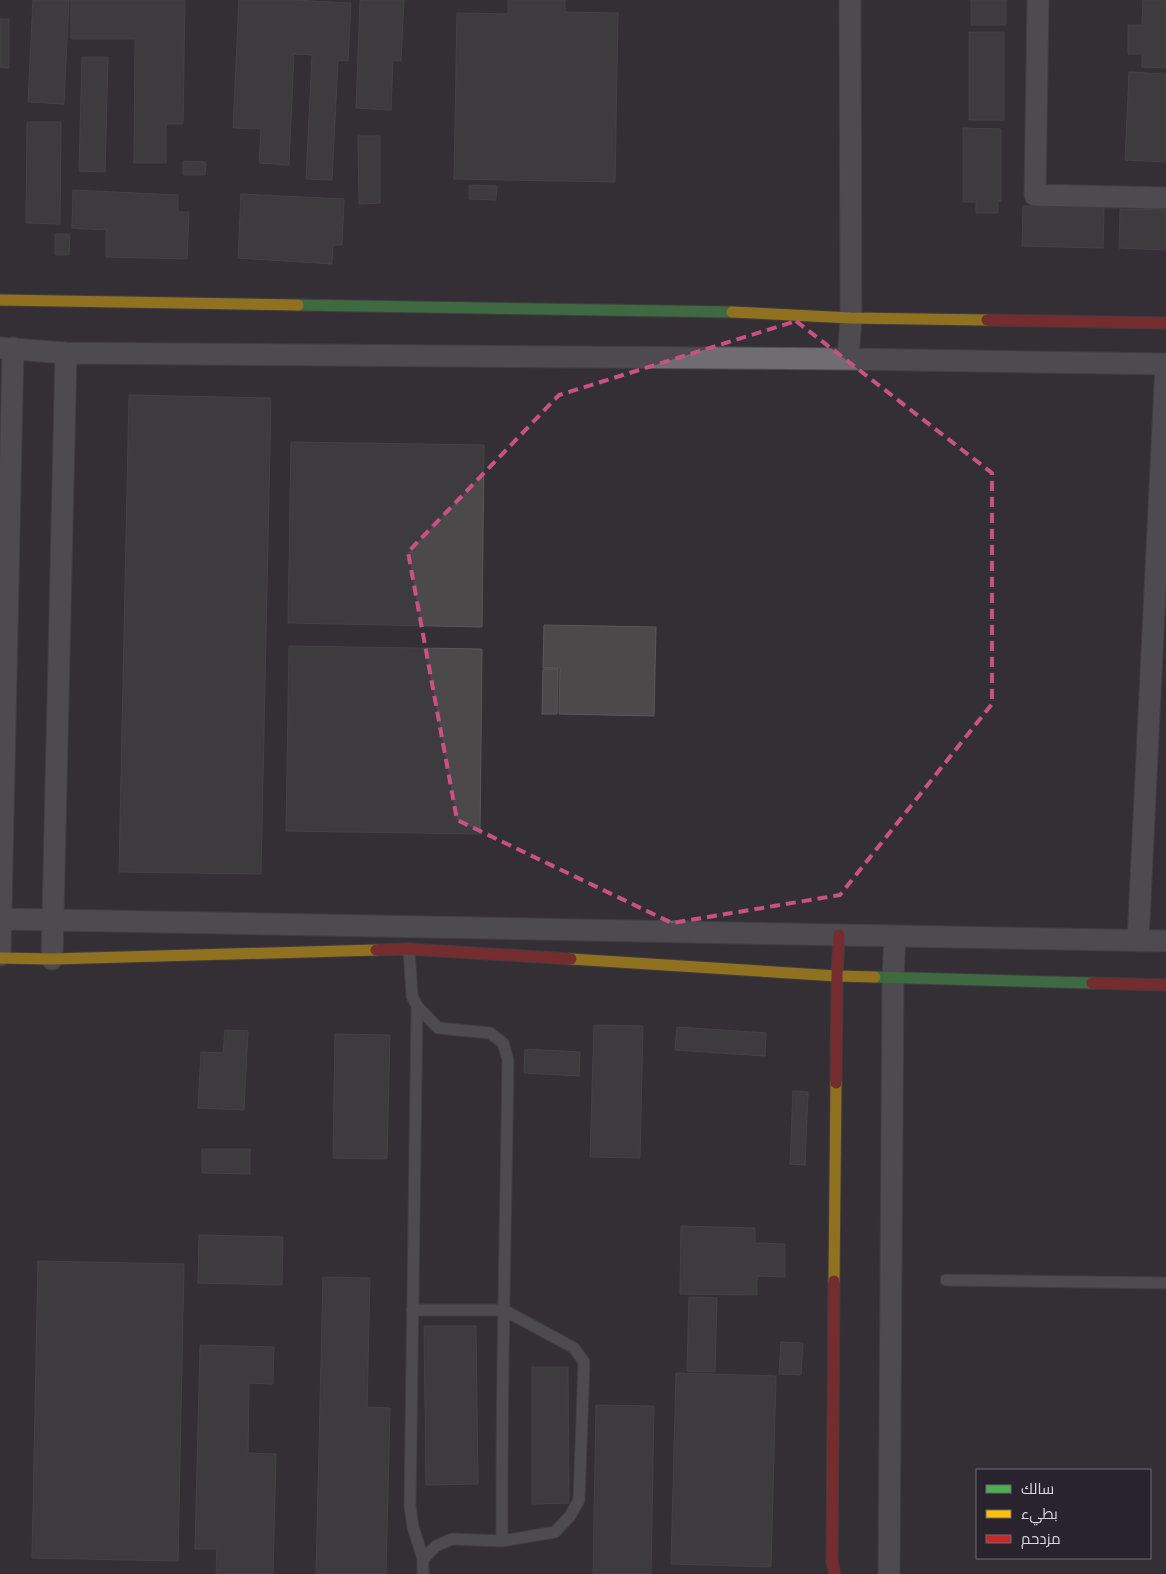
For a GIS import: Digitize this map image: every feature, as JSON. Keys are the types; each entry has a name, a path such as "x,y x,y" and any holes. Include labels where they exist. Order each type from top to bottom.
{"street":[{"path":"848,359 852,318 850,0"},
{"path":"1038,0 1035,195 1166,198"},
{"path":"0,300 699,311 852,318 1166,323"},
{"path":"1138,941 1166,364 848,359 66,354 7,348 0,956 52,959 409,949 837,976 1166,985"},
{"path":"52,959 66,354"},
{"path":"0,919 1166,941"},
{"path":"835,1574 832,1562 837,976 839,935"},
{"path":"889,1574 893,978 896,936"}],"lane":[{"path":"409,949 412,996 418,1006 438,1028 490,1033 503,1043 508,1060 501,1429 502,1541"},
{"path":"418,1006 410,1506 413,1526 424,1559 423,1574"},
{"path":"946,1280 1166,1284"},
{"path":"412,1310 504,1310 574,1348 584,1362 579,1500 570,1516 555,1532 502,1541 452,1539 436,1546 424,1559"}],"highlighted area":[{"path":"796,321 992,473 992,704 840,895 672,923 457,820 408,552 559,395"}],"building":[{"path":"33,0 69,0 64,104 28,102"},
{"path":"71,0 185,0 183,124 166,124 166,163 134,163 135,39 71,39"},
{"path":"239,0 351,3 348,61 338,60 332,180 306,179 312,55 294,54 289,165 259,163 261,129 233,128"},
{"path":"360,0 404,0 401,61 393,60 391,110 356,108"},
{"path":"508,0 565,0 565,12 618,13 615,182 454,179 457,13 508,14"},
{"path":"971,0 1006,0 1006,25 971,25"},
{"path":"1143,0 1166,0 1166,68 1142,67 1142,54 1128,54 1128,25 1142,25"},
{"path":"0,19 9,19 9,68 0,67"},
{"path":"969,32 1004,32 1004,120 969,120"},
{"path":"82,57 108,57 105,172 79,171"},
{"path":"1129,72 1166,74 1166,162 1125,160"},
{"path":"27,122 61,122 60,224 26,223"},
{"path":"963,128 1001,129 1001,201 998,201 998,213 976,213 976,202 963,202"},
{"path":"358,136 380,136 380,203 359,204"},
{"path":"183,161 206,162 205,175 183,175"},
{"path":"469,185 497,186 496,200 469,199"},
{"path":"73,190 178,195 178,212 189,212 187,259 106,257 106,230 72,228"},
{"path":"241,194 344,199 342,245 333,245 332,264 238,258"},
{"path":"1023,206 1104,207 1103,248 1022,246"},
{"path":"1120,209 1166,210 1166,250 1119,248"},
{"path":"55,234 70,234 69,255 55,255"},
{"path":"129,395 271,398 261,874 119,872"},
{"path":"291,442 484,445 482,627 288,623"},
{"path":"544,625 656,627 654,716 559,714 560,668 543,668"},
{"path":"289,646 482,649 480,834 286,831"},
{"path":"543,669 558,669 557,714 542,714"},
{"path":"594,1025 643,1026 640,1158 590,1157"},
{"path":"677,1027 766,1033 765,1056 675,1050"},
{"path":"225,1030 248,1031 244,1110 198,1108 201,1052 223,1053"},
{"path":"335,1034 390,1035 387,1159 333,1158"},
{"path":"525,1049 580,1052 579,1076 524,1073"},
{"path":"793,1091 808,1092 805,1165 790,1164"},
{"path":"202,1149 250,1149 250,1174 202,1173"},
{"path":"681,1226 755,1228 755,1243 785,1244 785,1277 757,1276 757,1295 680,1294"},
{"path":"199,1235 283,1237 282,1285 198,1283"},
{"path":"38,1261 184,1264 178,1561 32,1558"},
{"path":"323,1277 370,1278 367,1407 390,1408 386,1574 316,1574"},
{"path":"689,1297 717,1298 715,1372 687,1371"},
{"path":"424,1326 476,1326 478,1484 426,1485"},
{"path":"781,1342 803,1343 801,1375 779,1374"},
{"path":"200,1345 274,1347 273,1384 249,1383 248,1453 276,1454 273,1574 216,1574 217,1549 195,1549"},
{"path":"532,1367 568,1367 569,1503 532,1504"},
{"path":"676,1373 776,1376 771,1567 671,1564"},
{"path":"596,1405 654,1406 651,1574 593,1574"}],"traffic: fast":[{"path":"298,305 732,312"},
{"path":"875,977 1092,983"}],"traffic: slow":[{"path":"0,300 298,305"},
{"path":"732,312 851,318 987,320"},
{"path":"0,958 52,959 376,950"},
{"path":"571,959 875,977"},
{"path":"834,1281 836,1083"}],"traffic: jam":[{"path":"987,320 1166,323"},
{"path":"836,1083 839,935"},
{"path":"376,950 409,949 571,959"},
{"path":"1092,983 1166,985"},
{"path":"834,1281 832,1562 835,1574"}]}
